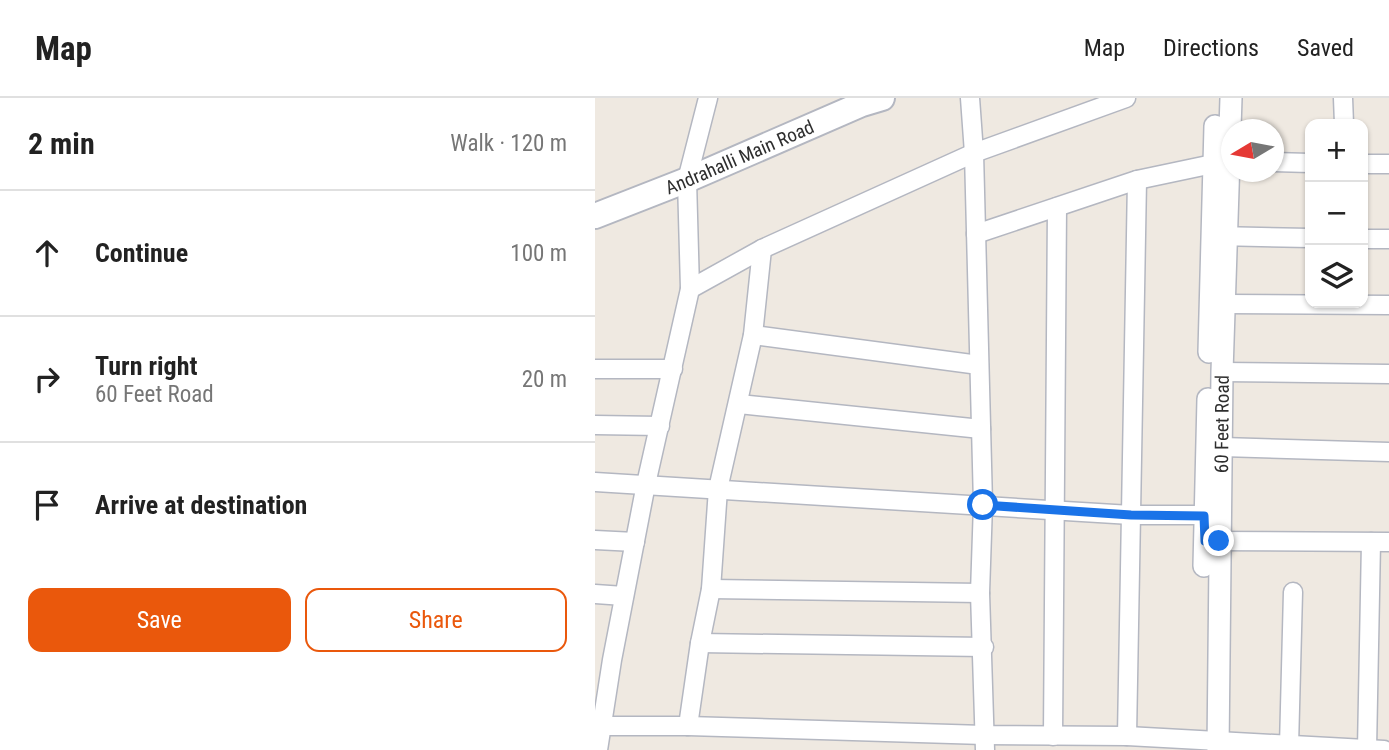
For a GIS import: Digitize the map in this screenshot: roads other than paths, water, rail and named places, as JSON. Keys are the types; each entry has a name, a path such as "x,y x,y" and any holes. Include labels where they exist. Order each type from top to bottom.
{"main road":[{"name":"Andrahalli Main Road","path":"595,216 687,180 868,100"}],"street":[{"path":"598,750 603,659 624,596 690,289 687,180 708,98"},
{"path":"970,98 974,153 983,505 981,593 984,742"},
{"path":"690,289 762,249 974,153 1126,98"},
{"name":"60 Feet Road","path":"1217,98 1221,130"},
{"name":"60 Feet Road","path":"1229,119 1231,98"},
{"path":"1343,98 1343,119"},
{"path":"976,234 1137,180 1221,162"},
{"path":"1284,162 1305,163"},
{"path":"1368,164 1389,164"},
{"path":"1128,736 1137,180"},
{"name":"60 Feet Road","path":"1211,746 1212,516 1219,236 1223,182"},
{"path":"1053,736 1057,207"},
{"path":"1219,236 1305,238"},
{"name":"60 Feet Road","path":"1212,516 1222,447 1226,304 1219,236"},
{"path":"1368,239 1389,239"},
{"path":"688,726 711,589 718,489 753,335 762,249"},
{"path":"1226,304 1389,305"},
{"path":"753,335 979,365"},
{"path":"595,369 673,369"},
{"path":"1222,372 1389,374"},
{"path":"739,404 981,429"},
{"path":"595,425 660,426"},
{"path":"1222,447 1389,452"},
{"path":"595,482 1131,515 1212,516"},
{"path":"595,540 635,542"},
{"path":"598,726 688,726 984,742 1053,736 1128,736 1211,746 1375,749 1380,542 1212,541"},
{"path":"711,589 981,593"},
{"path":"1289,746 1293,592"},
{"path":"595,594 624,596"},
{"path":"700,643 983,647"}]}
